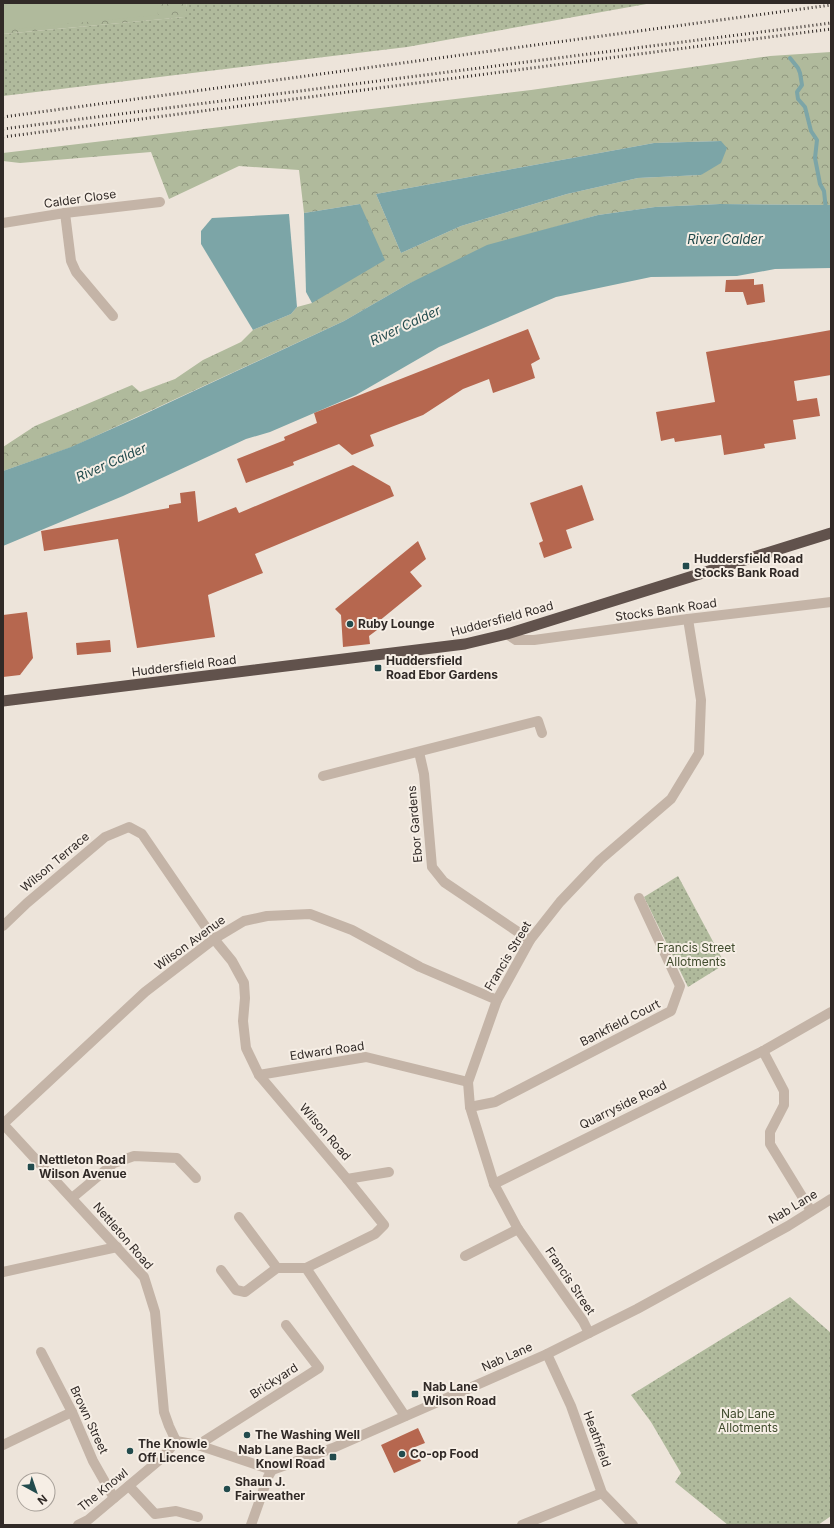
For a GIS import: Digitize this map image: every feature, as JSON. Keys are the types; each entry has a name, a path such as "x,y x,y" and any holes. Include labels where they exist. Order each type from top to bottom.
{"highway":[{"name":"Huddersfield Road","path":"3,700 465,644 507,634 831,533"}],"street":[{"name":"Calder Close","path":"3,223 64,213 160,202"},
{"path":"64,213 71,261 76,272 113,316"},
{"name":"Stocks Bank Road","path":"507,634 516,640 534,640 688,619 831,602"},
{"name":"Francis Street","path":"589,1333 583,1321 518,1229 494,1184 470,1107 468,1082 497,1000 530,940 560,902 600,860 671,799 699,753 701,700 688,619"},
{"path":"323,776 538,721 542,732"},
{"name":"Ebor Gardens","path":"419,752 424,774 432,867 444,882 530,940"},
{"name":"Wilson Terrace","path":"3,926 27,903 105,837 129,827"},
{"name":"Wilson Road","path":"129,827 142,834 214,939 232,961 244,983 245,998 243,1021 246,1048 259,1075 348,1179 384,1225 375,1234 306,1268"},
{"name":"Bankfield Court","path":"470,1107 495,1102 672,1011 680,986 639,898"},
{"name":"Wilson Avenue","path":"3,1124 145,992 214,939 244,921 267,916 310,914 352,930 420,967 497,1000"},
{"name":"Quarryside Road","path":"494,1184 764,1051 831,1012"},
{"path":"764,1051 784,1091 784,1105 770,1132 770,1144 812,1211"},
{"name":"Edward Road","path":"259,1075 366,1057 468,1082"},
{"name":"Nettleton Road","path":"3,1124 144,1277 155,1312 164,1412 176,1440"},
{"path":"72,1198 114,1163 134,1156 177,1158 196,1178"},
{"path":"348,1179 388,1172"},
{"name":"Nab Lane","path":"272,1470 333,1448 547,1354 637,1309 788,1226 831,1199"},
{"path":"238,1217 277,1268"},
{"path":"465,1256 518,1229"},
{"path":"3,1272 117,1247"},
{"path":"221,1270 236,1290 245,1292 277,1268 306,1268 404,1416"},
{"name":"Brickyard","path":"198,1445 319,1368 286,1325"},
{"name":"Brown Street","path":"41,1352 72,1412 93,1461 114,1498"},
{"name":"Heathfield","path":"547,1354 571,1406 602,1494 633,1525"},
{"path":"3,1445 72,1412"},
{"path":"176,1440 198,1445 272,1470 268,1477 251,1525"},
{"name":"The Knowl","path":"78,1525 88,1520 163,1457 176,1440"},
{"path":"129,1486 154,1514 176,1511 198,1518"},
{"path":"522,1525 602,1494"}],"green space":[{"path":"3,3 187,3 185,17 3,34"},
{"path":"3,3 157,3 158,15 3,30"},
{"path":"187,3 652,3 407,47 3,96 3,34 184,17"},
{"path":"831,52 831,205 720,204 655,207 598,215 545,230 408,284 344,321 72,447 3,471 3,447 35,426 132,385 140,392 175,379 203,360 241,342 253,330 291,314 297,307 312,303 360,204 304,213 299,170 239,166 169,199 151,152 20,163 3,161 3,153 531,90 770,56","holes":["721,141 701,175 638,178 567,194 461,226 401,253 376,194 654,143"]},
{"name":"Francis Street Allotments","path":"678,876 725,964 688,987 644,897"},
{"name":"Nab Lane Allotments","path":"790,1297 831,1333 831,1516 818,1525 728,1525 675,1482 681,1473 651,1422 631,1395"}],"water":[{"path":"721,141 727,148 721,163 701,175 638,178 567,194 461,226 401,253 376,194 654,143"},
{"path":"360,204 385,260 312,303 306,292 304,213"},
{"name":"River Calder","path":"720,204 831,205 831,268 775,269 737,276 651,277 556,297 439,347 356,395 270,432 246,439 123,496 3,546 3,471 71,447 344,321 408,284 487,245 598,215 655,207"},
{"path":"289,214 297,307 291,314 253,330 201,244 201,231 212,218"}],"building":[{"path":"754,279 754,285 763,284 765,302 747,305 743,292 725,292 726,280"},
{"path":"528,329 540,359 531,364 535,378 493,393 489,379 463,389 423,415 370,435 374,446 352,455 339,444 293,462 294,465 246,483 237,459 285,440 284,437 317,423 314,413"},
{"path":"831,330 831,375 794,381 797,401 817,398 820,416 793,420 796,439 764,444 765,448 724,455 721,435 675,442 674,438 661,441 656,412 715,402 706,352"},
{"path":"353,465 390,486 394,496 255,554 263,573 208,595 215,637 137,648 118,539 44,551 41,531 169,508 169,505 181,503 180,493 195,491 198,522 236,507 239,513"},
{"path":"582,485 594,520 566,530 572,548 544,558 539,543 543,541 530,503"},
{"path":"418,541 426,559 410,572 422,586 373,626 377,630 369,636 370,644 343,647 341,615 335,609"},
{"path":"27,612 33,658 20,675 3,677 3,615"},
{"path":"110,640 111,652 77,655 76,643"},
{"name":"Co-op Food","path":"418,1428 425,1443 415,1447 421,1461 394,1473 381,1445"}],"waterway":[{"path":"790,58 800,73 802,85 797,92 798,99 805,107 811,131 817,140 815,158 820,184 824,191 826,210"}],"railway":[{"path":"3,117 831,5"},
{"path":"3,129 831,23"},
{"path":"3,137 831,29"}],"place":[{"name":"Huddersfield Road Stocks Bank Road","path":"686,566"},
{"name":"Ruby Lounge","path":"350,624"},
{"name":"Huddersfield Road Ebor Gardens","path":"378,668"},
{"name":"Nettleton Road Wilson Avenue","path":"31,1167"},
{"name":"Nab Lane Wilson Road","path":"415,1394"},
{"name":"The Washing Well","path":"247,1435"},
{"name":"The Knowle Off Licence","path":"130,1451"},
{"name":"Co-op Food","path":"402,1454"},
{"name":"Nab Lane Back Knowl Road","path":"333,1457"},
{"name":"Shaun J. Fairweather","path":"227,1489"}]}
